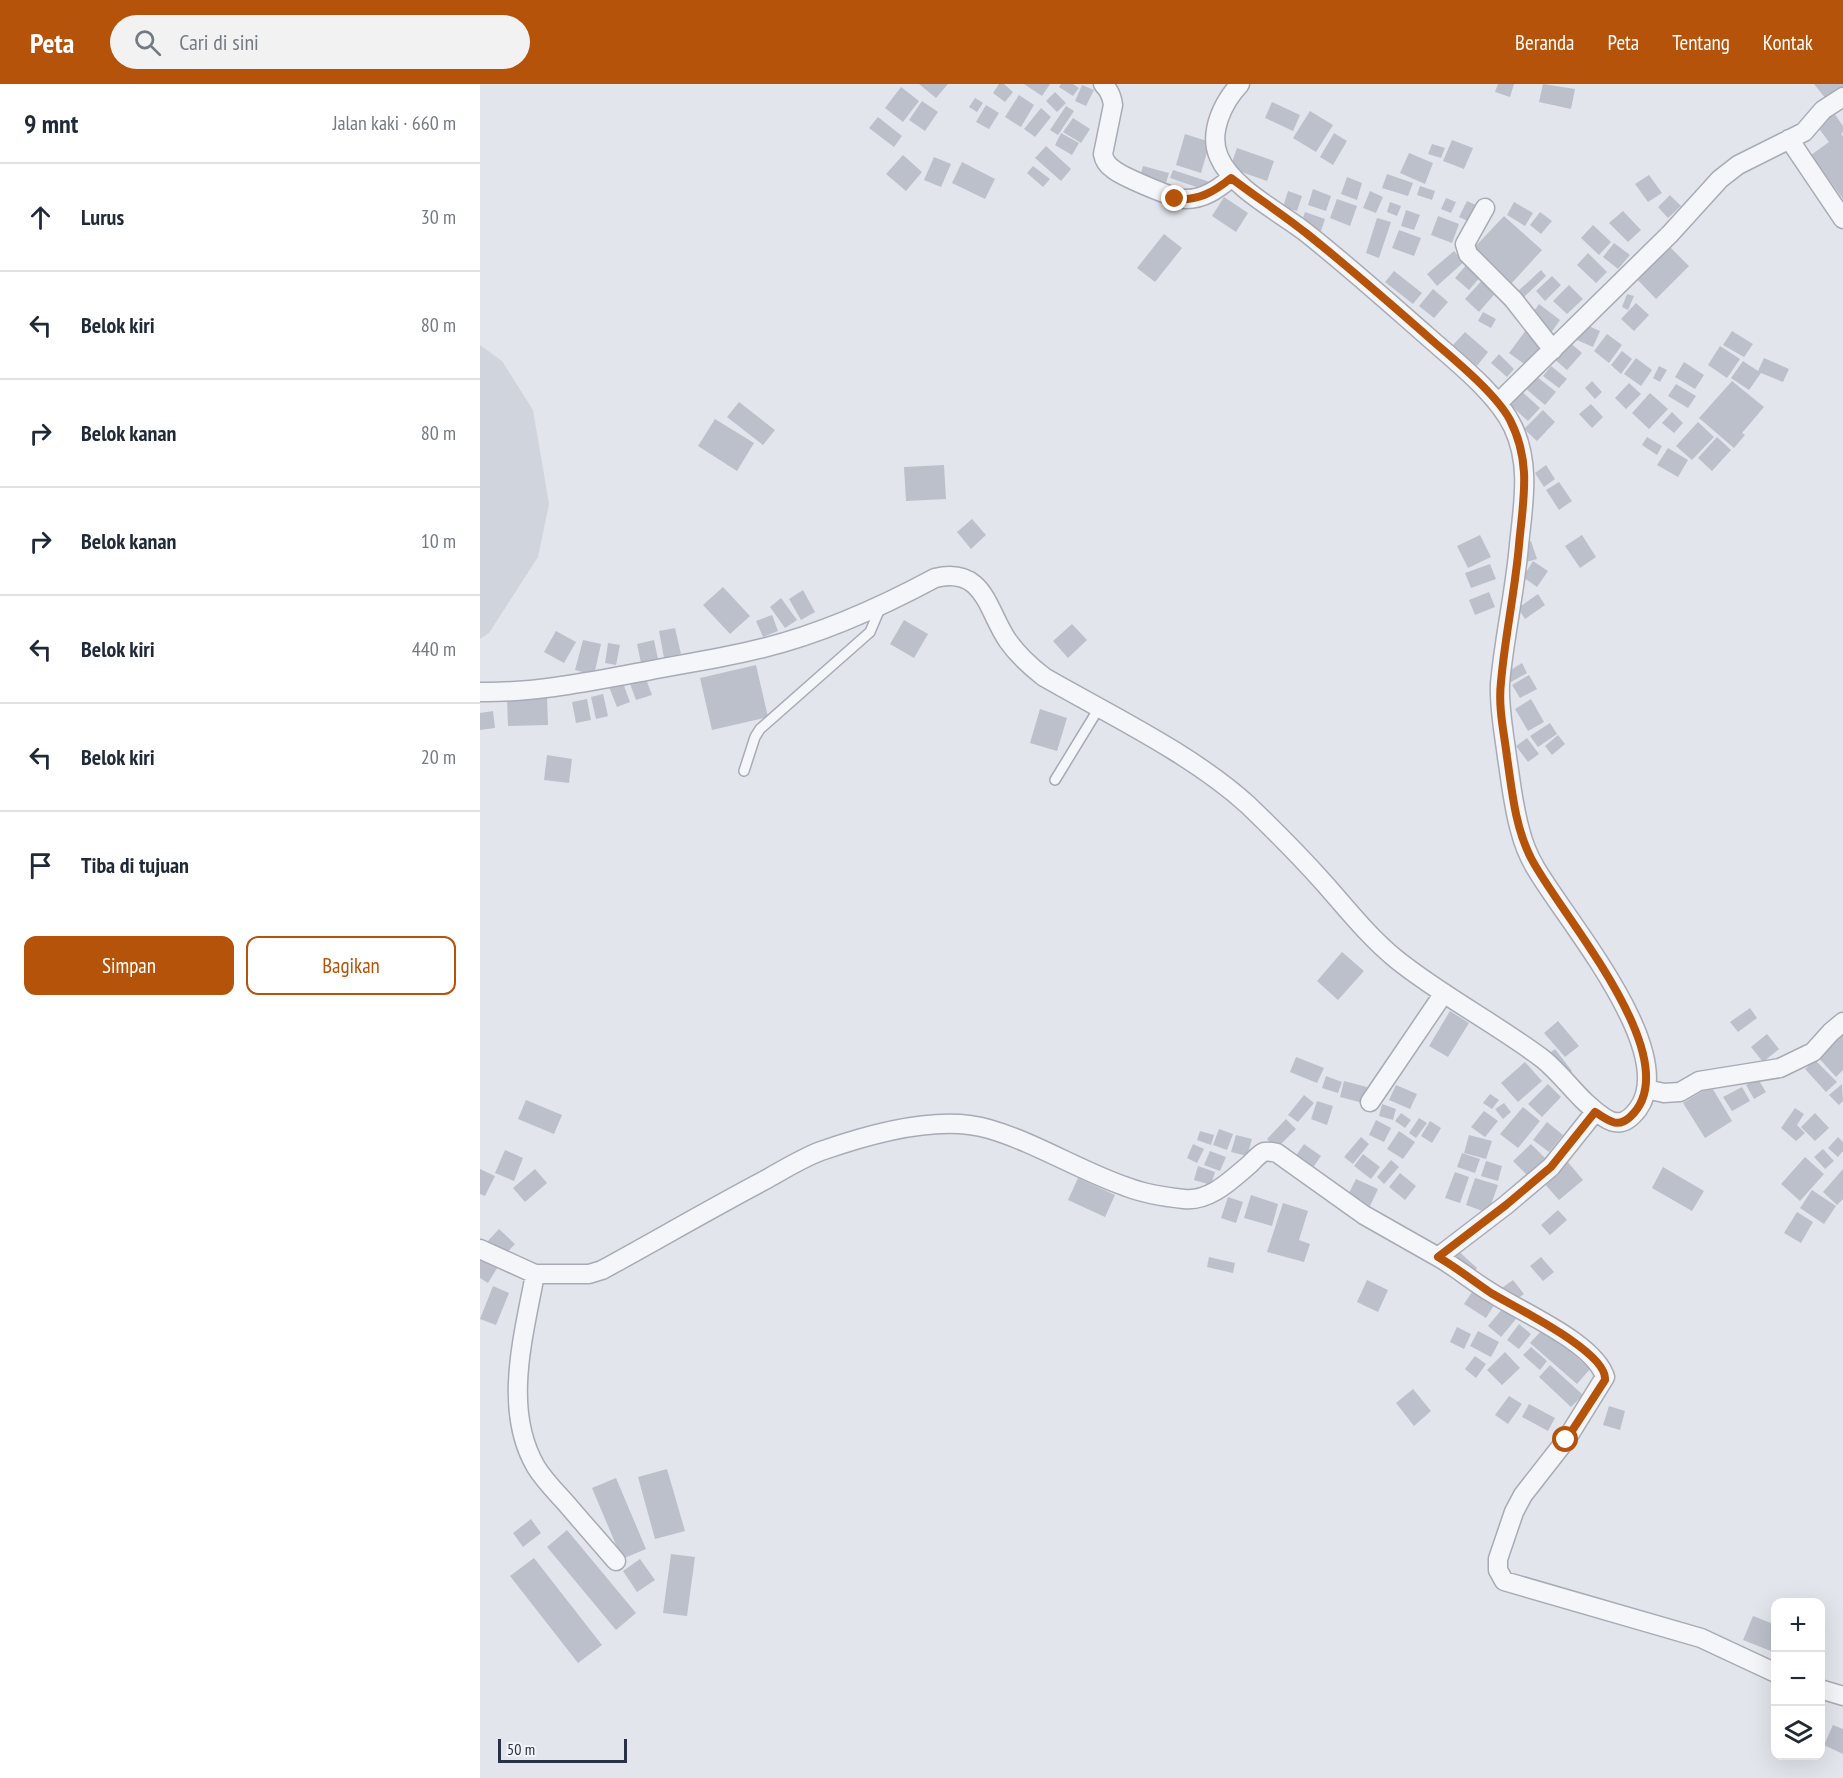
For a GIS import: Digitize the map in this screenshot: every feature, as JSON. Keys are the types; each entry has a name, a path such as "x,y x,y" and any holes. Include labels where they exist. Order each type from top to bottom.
{"street":[{"path":"1103,84 1108,90 1113,105 1103,154 1104,160 1114,170 1165,195 1185,200 1208,194 1231,178"},
{"path":"480,692 545,688 744,652 816,633 881,605 935,578 948,575 968,579 986,596 1007,640 1030,666 1044,677 1188,761 1246,804 1286,842 1377,942 1395,958 1542,1059 1556,1070 1595,1112 1612,1123 1619,1124 1625,1121 1636,1112 1646,1089 1647,1074 1643,1051 1618,993 1535,867 1524,842 1515,808 1503,736 1500,686 1524,516 1523,459 1516,433 1498,403 1451,357 1304,231 1231,178 1218,157 1216,134 1226,101 1239,84"},
{"path":"1498,403 1670,234 1720,179 1738,165 1804,132 1823,110 1843,97"},
{"path":"1789,140 1843,219"},
{"path":"1485,208 1465,244 1468,254 1513,299 1553,350"},
{"path":"1370,1102 1444,993"},
{"path":"1646,1089 1664,1093 1680,1092 1698,1081 1780,1068 1813,1052 1843,1022"},
{"path":"1438,1257 1551,1167 1595,1112"},
{"path":"480,1249 535,1274 589,1274 602,1270 720,1203 820,1151 893,1130 920,1125 951,1123 990,1129 1056,1155 1128,1188 1190,1200 1204,1197 1227,1184 1261,1153 1271,1151 1364,1215 1438,1257 1470,1280 1580,1346 1603,1370 1605,1377 1566,1440 1523,1495 1514,1512 1498,1559 1498,1570 1504,1581 1701,1638 1771,1671"},
{"path":"535,1274 520,1360 521,1430 536,1466 616,1561"},
{"path":"1825,1690 1843,1696"}],"lane":[{"path":"744,771 755,737 760,729 870,632 881,605"},
{"path":"1055,780 1099,708"}],"shaded area":[{"path":"480,345 502,361 533,410 549,504 538,557 489,633 480,639"}],"building":[{"path":"919,84 948,84 936,98"},
{"path":"999,84 1004,84 1013,92 1005,102 993,93"},
{"path":"1024,84 1050,84 1042,96"},
{"path":"1061,84 1073,84 1079,88 1073,96 1059,87"},
{"path":"1498,84 1514,84 1510,97 1495,92"},
{"path":"1543,84 1575,89 1571,109 1539,102"},
{"path":"1814,84 1843,84 1843,93 1830,104"},
{"path":"1082,85 1094,90 1086,106 1075,101"},
{"path":"901,87 919,101 903,122 885,108"},
{"path":"1055,92 1066,103 1057,112 1046,101"},
{"path":"1019,95 1034,105 1021,127 1005,117"},
{"path":"975,98 983,103 977,112 969,107"},
{"path":"922,101 938,112 925,131 909,120"},
{"path":"1272,102 1300,115 1293,131 1265,118"},
{"path":"986,105 999,113 989,129 976,122"},
{"path":"1066,106 1074,111 1058,135 1050,130"},
{"path":"1041,108 1051,117 1035,137 1024,129"},
{"path":"1310,111 1333,125 1316,152 1293,138"},
{"path":"1834,113 1843,126 1841,134 1843,136 1843,199 1811,155 1829,142 1817,126"},
{"path":"878,117 902,136 894,147 869,128"},
{"path":"1073,118 1090,129 1081,143 1063,132"},
{"path":"1061,133 1079,143 1072,155 1055,145"},
{"path":"1334,133 1347,141 1333,165 1320,157"},
{"path":"1185,134 1210,142 1201,173 1176,165"},
{"path":"1452,140 1473,148 1464,169 1443,161"},
{"path":"1432,144 1445,148 1441,158 1428,154"},
{"path":"1046,146 1071,169 1061,181 1035,158"},
{"path":"1237,148 1274,161 1267,181 1230,168"},
{"path":"1409,153 1433,163 1425,184 1400,173"},
{"path":"903,155 922,172 906,191 886,174"},
{"path":"934,157 951,164 941,187 924,180"},
{"path":"962,162 995,179 985,199 952,183"},
{"path":"1033,166 1050,179 1043,187 1027,173"},
{"path":"1143,166 1169,173 1165,186 1139,179"},
{"path":"1173,170 1213,183 1211,192 1170,178"},
{"path":"1387,174 1413,183 1408,196 1382,188"},
{"path":"1649,175 1662,193 1648,202 1635,184"},
{"path":"1347,177 1362,183 1357,200 1341,194"},
{"path":"1420,186 1435,191 1432,200 1417,195"},
{"path":"1313,189 1331,196 1326,211 1308,205"},
{"path":"1288,191 1302,196 1297,211 1283,207"},
{"path":"1370,191 1383,197 1376,213 1363,208"},
{"path":"1670,195 1681,206 1668,218 1658,207"},
{"path":"1224,197 1248,213 1236,232 1212,216"},
{"path":"1446,198 1456,202 1451,213 1441,209"},
{"path":"1337,199 1357,206 1350,226 1330,218"},
{"path":"1467,201 1478,206 1470,222 1459,217"},
{"path":"1390,202 1401,206 1397,216 1387,212"},
{"path":"1514,202 1533,213 1525,226 1507,215"},
{"path":"1406,210 1420,215 1414,230 1401,226"},
{"path":"1623,211 1641,230 1628,242 1609,223"},
{"path":"1305,212 1325,219 1321,231 1301,224"},
{"path":"1540,212 1552,221 1541,234 1530,225"},
{"path":"1438,216 1459,224 1452,243 1431,235"},
{"path":"1504,216 1542,250 1510,285 1472,250"},
{"path":"1377,218 1391,222 1379,258 1366,253"},
{"path":"1593,225 1611,242 1599,255 1581,238"},
{"path":"1399,230 1421,238 1414,256 1392,248"},
{"path":"1164,234 1182,248 1155,282 1137,268"},
{"path":"1665,242 1689,266 1656,299 1632,274"},
{"path":"1614,243 1630,255 1618,269 1603,257"},
{"path":"1454,251 1464,262 1437,286 1427,274"},
{"path":"1588,253 1607,272 1596,283 1577,265"},
{"path":"1468,263 1482,275 1469,290 1455,278"},
{"path":"1541,270 1546,276 1521,300 1515,294"},
{"path":"1394,271 1422,293 1413,304 1385,282"},
{"path":"1552,276 1561,285 1545,301 1536,291"},
{"path":"1485,277 1499,289 1479,312 1465,299"},
{"path":"1569,285 1583,299 1567,314 1553,301"},
{"path":"1433,289 1448,302 1434,318 1419,306"},
{"path":"1627,294 1634,296 1628,310 1622,307"},
{"path":"1636,303 1649,315 1634,331 1621,319"},
{"path":"1539,304 1560,320 1551,333 1530,317"},
{"path":"1483,312 1496,319 1491,328 1478,321"},
{"path":"1584,324 1600,331 1593,347 1577,340"},
{"path":"1526,330 1547,345 1530,368 1509,353"},
{"path":"1732,331 1753,344 1744,357 1723,345"},
{"path":"1465,332 1488,352 1477,366 1453,345"},
{"path":"1607,334 1622,345 1609,363 1594,351"},
{"path":"1568,341 1582,353 1567,370 1553,358"},
{"path":"1720,346 1740,359 1727,378 1708,365"},
{"path":"1622,351 1632,359 1621,374 1611,365"},
{"path":"1499,354 1514,369 1507,377 1491,363"},
{"path":"1636,358 1652,370 1641,386 1624,374"},
{"path":"1764,358 1789,369 1783,382 1761,373 1749,390 1731,378 1743,361 1758,371"},
{"path":"1684,362 1704,375 1695,389 1675,377"},
{"path":"1551,366 1567,379 1559,388 1543,376"},
{"path":"1659,366 1667,370 1660,382 1653,378"},
{"path":"1536,376 1556,392 1545,405 1525,388"},
{"path":"1592,381 1602,392 1595,399 1585,388"},
{"path":"1732,381 1764,407 1742,433 1745,435 1734,448 1699,418"},
{"path":"1629,383 1641,394 1626,409 1615,398"},
{"path":"1676,384 1696,396 1688,408 1668,396"},
{"path":"1519,389 1540,408 1528,421 1507,402"},
{"path":"1650,393 1668,409 1649,429 1632,413"},
{"path":"739,402 775,430 763,445 727,417"},
{"path":"1591,404 1603,417 1592,428 1579,414"},
{"path":"1543,410 1555,422 1537,441 1524,429"},
{"path":"1672,412 1683,423 1674,433 1662,423"},
{"path":"715,419 754,443 737,471 698,446"},
{"path":"1698,422 1714,437 1692,460 1676,446"},
{"path":"1647,437 1662,446 1657,455 1642,445"},
{"path":"1717,437 1731,450 1712,471 1698,458"},
{"path":"1668,448 1688,460 1678,477 1657,465"},
{"path":"944,465 946,499 906,501 904,467"},
{"path":"1546,465 1555,479 1544,487 1535,473"},
{"path":"1559,482 1572,501 1559,510 1546,490"},
{"path":"972,519 986,535 971,549 957,532"},
{"path":"1480,535 1491,557 1468,568 1457,546"},
{"path":"1582,535 1596,557 1580,568 1565,546"},
{"path":"1531,541 1537,559 1526,562 1520,544"},
{"path":"1533,561 1548,571 1537,587 1523,577"},
{"path":"1490,564 1496,579 1471,588 1465,573"},
{"path":"723,587 750,616 730,634 703,605"},
{"path":"803,590 815,612 801,620 789,599"},
{"path":"1489,592 1495,607 1475,615 1469,600"},
{"path":"1538,594 1545,605 1525,619 1518,608"},
{"path":"781,598 797,620 785,628 770,607"},
{"path":"772,615 778,631 763,637 756,621"},
{"path":"904,620 928,634 914,658 890,644"},
{"path":"1072,624 1087,640 1068,658 1053,641"},
{"path":"675,628 681,654 664,658 659,631"},
{"path":"556,631 576,642 564,663 544,652"},
{"path":"583,640 601,644 594,675 575,670"},
{"path":"654,640 658,659 641,663 637,644"},
{"path":"608,643 620,645 616,665 605,663"},
{"path":"1522,663 1527,673 1511,682 1506,673"},
{"path":"756,665 768,717 712,730 700,678"},
{"path":"1529,675 1537,689 1520,698 1512,685"},
{"path":"645,676 652,695 636,700 629,681"},
{"path":"623,683 630,702 617,707 609,687"},
{"path":"603,694 608,716 596,719 591,697"},
{"path":"547,696 548,725 508,726 507,698"},
{"path":"587,699 591,720 576,723 572,702"},
{"path":"1531,699 1544,722 1528,731 1515,709"},
{"path":"1040,709 1067,718 1057,751 1030,743"},
{"path":"493,711 495,728 480,730 480,713"},
{"path":"1550,723 1557,734 1538,747 1530,736"},
{"path":"1558,735 1565,744 1552,755 1545,746"},
{"path":"1527,738 1539,754 1528,762 1516,746"},
{"path":"547,755 572,759 569,783 544,780"},
{"path":"1342,952 1364,971 1338,1000 1317,981"},
{"path":"1750,1008 1757,1018 1738,1032 1730,1022"},
{"path":"1450,1011 1469,1023 1448,1057 1429,1046"},
{"path":"1558,1021 1579,1046 1565,1057 1544,1033"},
{"path":"1840,1032 1843,1035 1843,1070 1836,1077 1816,1055"},
{"path":"1767,1034 1779,1049 1763,1062 1751,1047"},
{"path":"1555,1049 1572,1071 1564,1077 1547,1055"},
{"path":"1296,1057 1324,1068 1317,1083 1290,1072"},
{"path":"1815,1060 1837,1082 1826,1092 1805,1069"},
{"path":"1525,1062 1542,1081 1518,1102 1501,1083"},
{"path":"1326,1076 1342,1082 1338,1093 1322,1088"},
{"path":"1758,1079 1766,1092 1754,1099 1746,1085"},
{"path":"1344,1081 1367,1087 1363,1103 1340,1097"},
{"path":"1548,1084 1561,1097 1542,1117 1528,1104"},
{"path":"1842,1084 1843,1101 1839,1105 1829,1095"},
{"path":"1396,1085 1417,1094 1410,1109 1389,1100"},
{"path":"1711,1086 1732,1121 1705,1138 1683,1103"},
{"path":"1742,1087 1750,1101 1732,1111 1723,1097"},
{"path":"1490,1094 1499,1100 1492,1109 1483,1103"},
{"path":"1304,1095 1314,1103 1298,1122 1288,1115"},
{"path":"526,1100 562,1115 554,1134 518,1119"},
{"path":"1317,1101 1333,1106 1327,1125 1311,1119"},
{"path":"1504,1103 1511,1112 1503,1119 1495,1109"},
{"path":"1382,1104 1396,1109 1393,1120 1379,1116"},
{"path":"1523,1107 1540,1121 1518,1148 1500,1134"},
{"path":"1795,1108 1804,1114 1797,1125 1805,1133 1796,1141 1781,1128"},
{"path":"1484,1111 1498,1121 1485,1137 1471,1127"},
{"path":"1401,1113 1411,1120 1405,1128 1395,1121"},
{"path":"1815,1113 1829,1128 1815,1141 1801,1127"},
{"path":"1419,1118 1427,1123 1416,1138 1409,1133"},
{"path":"1286,1119 1296,1129 1276,1149 1267,1139"},
{"path":"1376,1120 1391,1128 1384,1142 1369,1135"},
{"path":"1430,1121 1441,1128 1432,1143 1421,1136"},
{"path":"1547,1122 1563,1135 1549,1152 1533,1140"},
{"path":"1219,1129 1233,1134 1227,1150 1213,1145"},
{"path":"1200,1131 1214,1135 1211,1145 1197,1140"},
{"path":"1399,1131 1415,1142 1403,1159 1387,1149"},
{"path":"1236,1135 1252,1139 1247,1156 1231,1152"},
{"path":"1469,1135 1492,1141 1486,1159 1464,1153"},
{"path":"1361,1137 1369,1144 1353,1164 1344,1157"},
{"path":"1838,1137 1843,1142 1843,1151 1838,1157 1828,1148"},
{"path":"1193,1144 1204,1149 1197,1163 1187,1158"},
{"path":"1304,1144 1321,1156 1310,1172 1293,1160"},
{"path":"1531,1144 1546,1159 1528,1176 1513,1161"},
{"path":"1823,1149 1834,1161 1825,1169 1814,1157"},
{"path":"505,1150 523,1158 514,1181 495,1173"},
{"path":"1210,1151 1226,1157 1220,1171 1204,1165"},
{"path":"1462,1153 1480,1159 1475,1173 1457,1167"},
{"path":"1363,1154 1380,1167 1371,1179 1354,1166"},
{"path":"1805,1157 1824,1174 1800,1201 1781,1184"},
{"path":"1391,1160 1399,1167 1384,1184 1377,1177"},
{"path":"1486,1161 1502,1166 1498,1181 1481,1176"},
{"path":"1567,1161 1583,1180 1559,1200 1543,1182"},
{"path":"1198,1166 1215,1172 1211,1185 1194,1180"},
{"path":"1663,1167 1704,1191 1692,1211 1652,1188"},
{"path":"480,1169 495,1176 485,1196 480,1194"},
{"path":"535,1169 547,1183 525,1202 513,1188"},
{"path":"1843,1169 1843,1199 1837,1205 1823,1192"},
{"path":"1455,1172 1469,1177 1460,1203 1445,1198"},
{"path":"1400,1173 1416,1186 1405,1200 1389,1187"},
{"path":"1078,1178 1115,1195 1105,1217 1068,1200"},
{"path":"1475,1178 1498,1185 1488,1213 1466,1205"},
{"path":"1356,1179 1378,1189 1370,1206 1348,1195"},
{"path":"1812,1190 1836,1206 1824,1224 1800,1208"},
{"path":"1251,1195 1278,1204 1272,1226 1244,1218"},
{"path":"1228,1197 1243,1202 1236,1223 1221,1218"},
{"path":"1283,1203 1308,1211 1299,1240 1310,1244 1304,1262 1267,1252"},
{"path":"1558,1210 1567,1220 1550,1235 1541,1225"},
{"path":"1797,1212 1813,1222 1801,1243 1784,1233"},
{"path":"499,1229 515,1244 502,1258 486,1243"},
{"path":"1455,1248 1477,1268 1469,1277 1447,1256"},
{"path":"480,1255 499,1265 488,1283 480,1278"},
{"path":"1209,1257 1235,1263 1233,1273 1207,1267"},
{"path":"1541,1257 1554,1272 1543,1281 1530,1266"},
{"path":"1367,1280 1388,1290 1378,1312 1357,1302"},
{"path":"1513,1280 1524,1294 1513,1302 1502,1288"},
{"path":"493,1286 509,1293 496,1325 480,1319"},
{"path":"1474,1289 1496,1302 1486,1318 1464,1304"},
{"path":"1503,1308 1516,1319 1501,1337 1488,1326"},
{"path":"1519,1324 1531,1334 1519,1349 1507,1340"},
{"path":"1457,1327 1471,1334 1464,1349 1450,1342"},
{"path":"1544,1328 1590,1369 1577,1384 1530,1343"},
{"path":"1478,1331 1499,1342 1491,1357 1470,1346"},
{"path":"1531,1347 1547,1361 1540,1370 1523,1355"},
{"path":"1505,1352 1520,1368 1502,1385 1487,1370"},
{"path":"1475,1356 1486,1364 1476,1378 1465,1369"},
{"path":"1550,1365 1583,1395 1571,1407 1539,1377"},
{"path":"1413,1389 1431,1411 1414,1426 1396,1403"},
{"path":"1509,1396 1522,1404 1508,1424 1495,1415"},
{"path":"1529,1404 1555,1418 1548,1431 1522,1417"},
{"path":"1609,1406 1625,1411 1620,1430 1603,1425"},
{"path":"667,1469 685,1531 655,1539 638,1477"},
{"path":"616,1478 646,1549 622,1559 592,1488"},
{"path":"531,1519 541,1533 523,1547 513,1533"},
{"path":"567,1530 636,1613 616,1630 547,1547"},
{"path":"671,1554 695,1557 687,1616 663,1613"},
{"path":"534,1558 602,1645 578,1663 510,1576"},
{"path":"640,1559 655,1580 637,1592 623,1571"},
{"path":"1753,1616 1771,1623 1771,1651 1743,1640"},
{"path":"1833,1725 1843,1729 1843,1754 1825,1745"}],"route":[{"path":"1175,199 1185,200 1208,194 1231,178 1304,231 1451,357 1498,403 1510,421 1520,444 1524,474 1524,516 1500,686 1501,718 1509,782 1520,832 1535,867 1618,993 1630,1017 1646,1062 1646,1085 1645,1094 1636,1112 1619,1124 1612,1123 1595,1112 1551,1167 1438,1257 1515,1308 1553,1328 1580,1346 1603,1370 1605,1380 1566,1440"}]}
